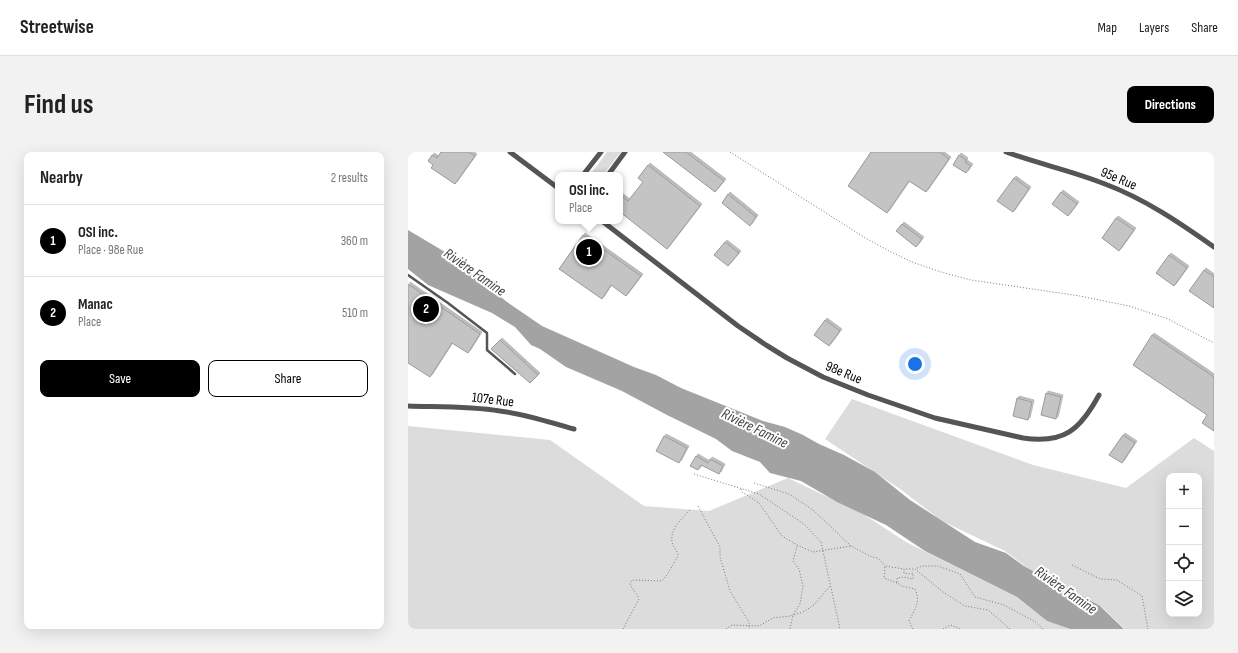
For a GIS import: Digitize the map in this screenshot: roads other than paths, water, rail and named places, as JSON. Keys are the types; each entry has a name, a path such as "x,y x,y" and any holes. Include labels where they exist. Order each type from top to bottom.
{"street":[{"path":"510,152 555,186"},
{"path":"585,172 601,152"},
{"path":"610,172 625,152"},
{"name":"95e Rue","path":"1010,153 1073,172 1113,187 1159,210 1214,247"},
{"name":"98e Rue","path":"606,224 738,326 766,345 823,377 868,395 935,418 1037,440 1052,439 1064,435 1075,428 1085,419 1099,395"},
{"name":"107e Rue","path":"408,406 500,410 574,429"}],"lane":[{"path":"408,275 487,333 487,350 515,374"}],"water":[{"name":"Rivière Famine","path":"408,230 445,252 507,302 542,326 634,367 656,375 681,388 763,421 785,427 844,455 875,472 910,500 975,542 1006,553 1024,566 1100,606 1124,629 1070,629 1047,621 1017,597 925,551 886,525 837,502 801,481 770,473 760,462 732,451 716,439 622,391 566,367 540,349 531,345 515,327 492,313 428,285 408,269"}],"place":[{"name":"OSI inc.","path":"589,252"},
{"name":"Manac","path":"426,309"}]}
